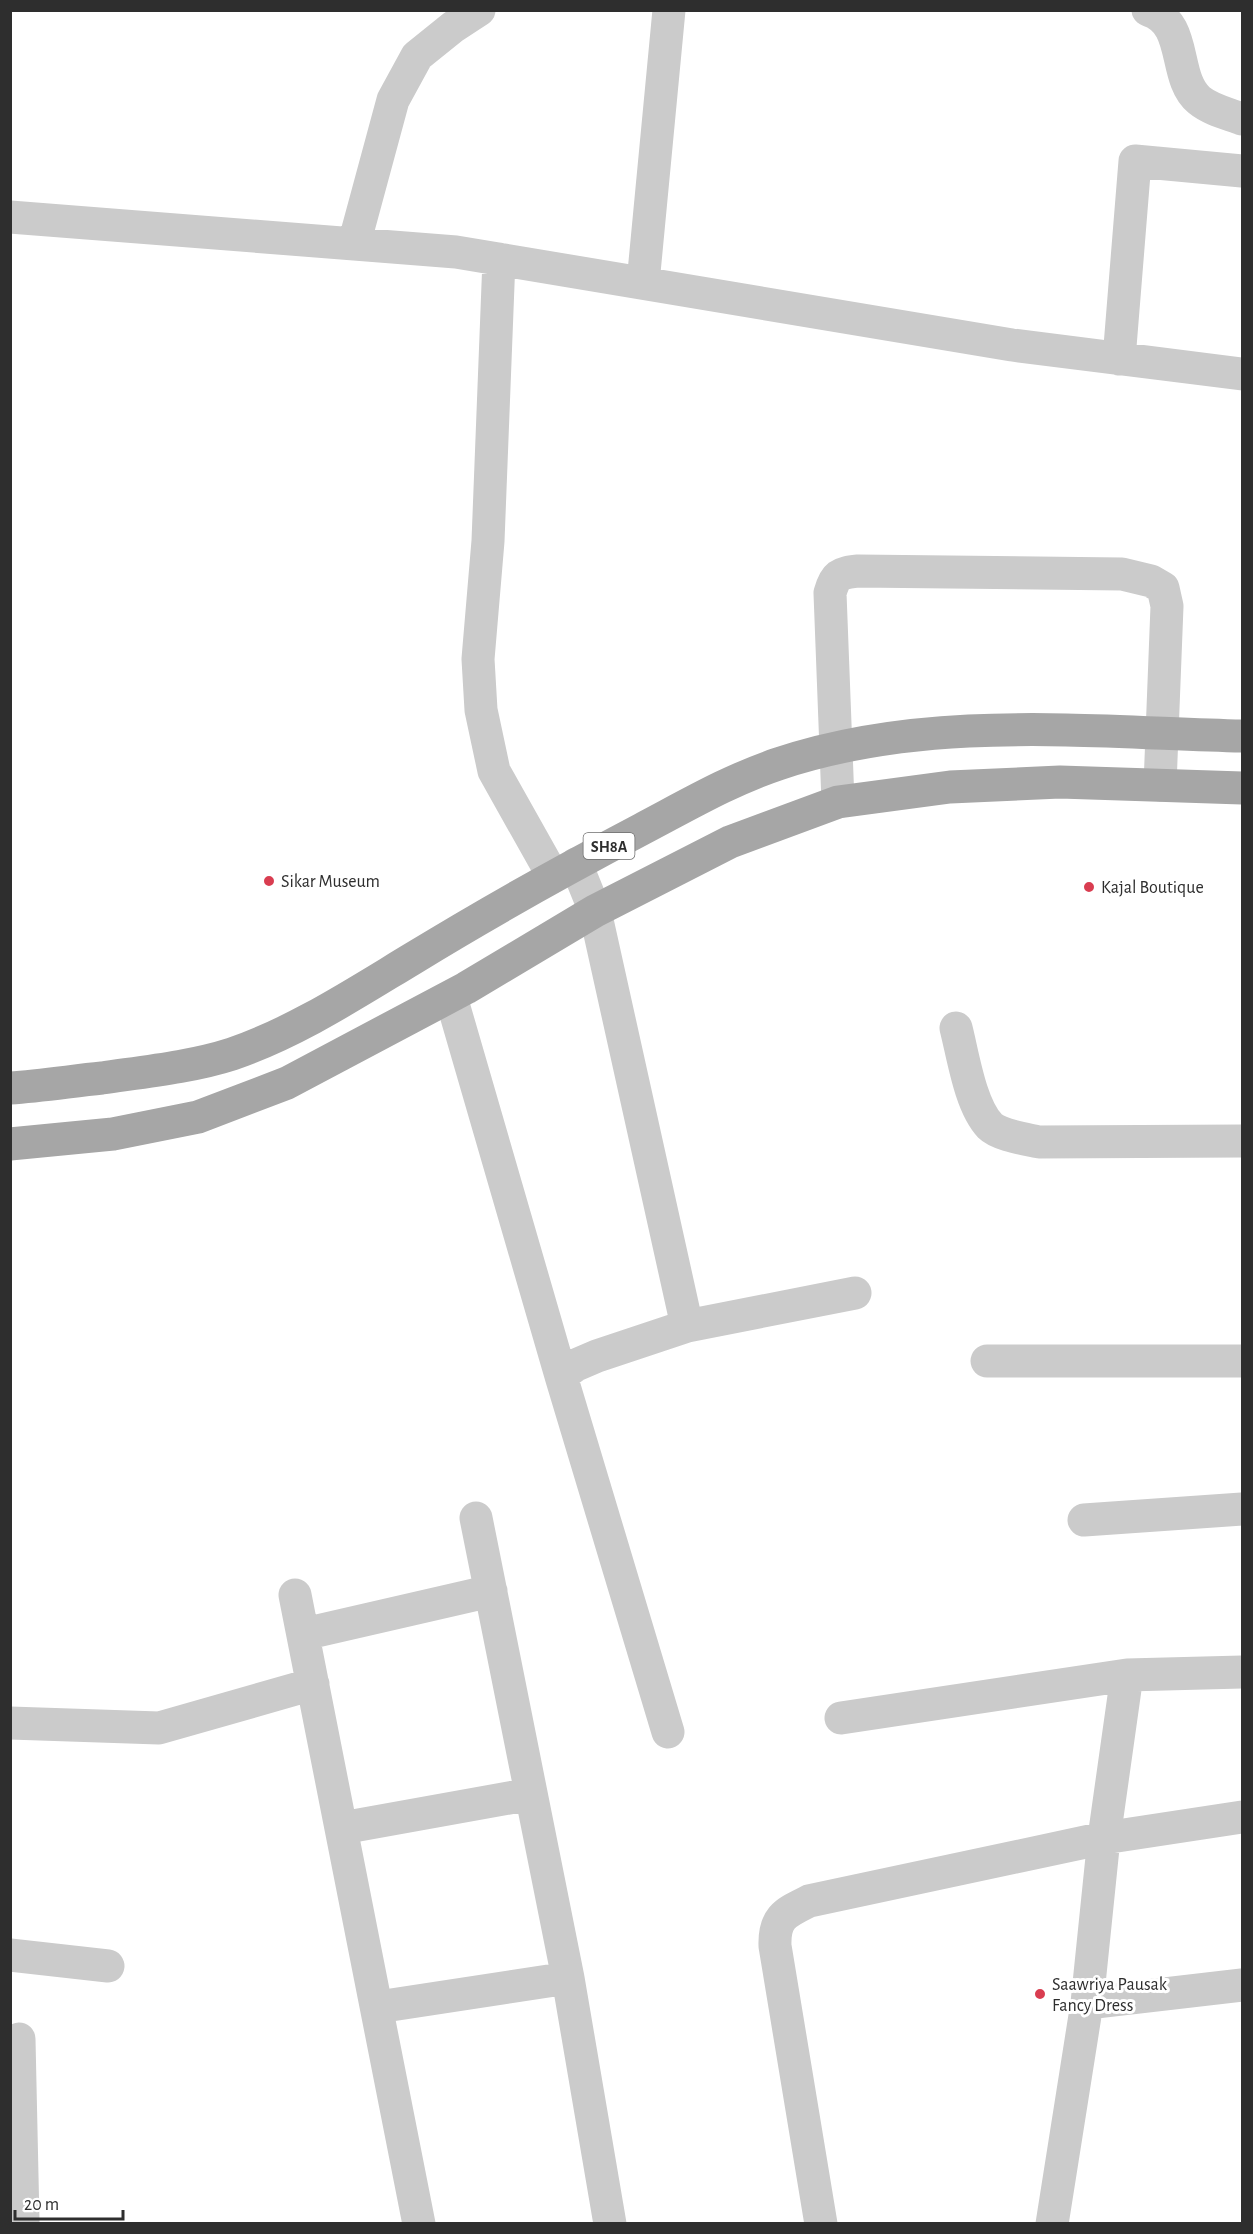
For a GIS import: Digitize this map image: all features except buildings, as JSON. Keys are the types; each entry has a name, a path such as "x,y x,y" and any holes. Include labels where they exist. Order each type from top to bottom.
{"main road":[{"name":"SH8A","path":"10,1088 153,1071 230,1055 288,1031 564,870 715,791 776,764 836,747 876,739 941,732 1022,730 1242,736"},
{"path":"10,1144 113,1134 198,1117 287,1083 450,996 596,911 730,842 838,802 950,787 1060,782 1242,788"}],"street":[{"path":"354,244 393,100 417,56 453,27 479,10"},
{"path":"643,283 669,10"},
{"path":"1148,10 1164,20 1175,34 1188,86 1200,101 1242,119"},
{"path":"1119,359 1135,161 1242,171"},
{"path":"10,217 456,252 1012,345 1242,374"},
{"path":"498,259 488,541 478,659 482,710 494,771 596,911 687,1326"},
{"path":"838,802 830,593 834,580 843,573 858,571 1122,574 1151,581 1163,588 1167,606 1160,785"},
{"path":"450,996 668,1732"},
{"path":"956,1028 976,1103 991,1127 1012,1136 1039,1142 1242,1141"},
{"path":"561,1376 576,1365 597,1356 687,1326 855,1293"},
{"path":"987,1361 1242,1361"},
{"path":"1084,1520 1242,1509"},
{"path":"476,1518 568,1978 610,2223"},
{"path":"304,1634 491,1591"},
{"path":"295,1595 419,2223"},
{"path":"841,1718 1127,1675 1242,1672"},
{"path":"1052,2223 1087,2003 1104,1838 1127,1675"},
{"path":"10,1723 159,1728 313,1684"},
{"path":"342,1828 531,1794"},
{"path":"821,2223 775,1946 774,1929 786,1913 808,1901 1104,1838 1242,1817"},
{"path":"10,1955 108,1966"},
{"path":"378,2007 568,1978"},
{"path":"1087,2003 1242,1984"},
{"path":"19,2039 19,2222"}],"place":[{"name":"Sikar Museum","path":"269,881"},
{"name":"Kajal Boutique","path":"1089,887"},
{"name":"Saawriya Pausak Fancy Dress","path":"1040,1994"}]}
